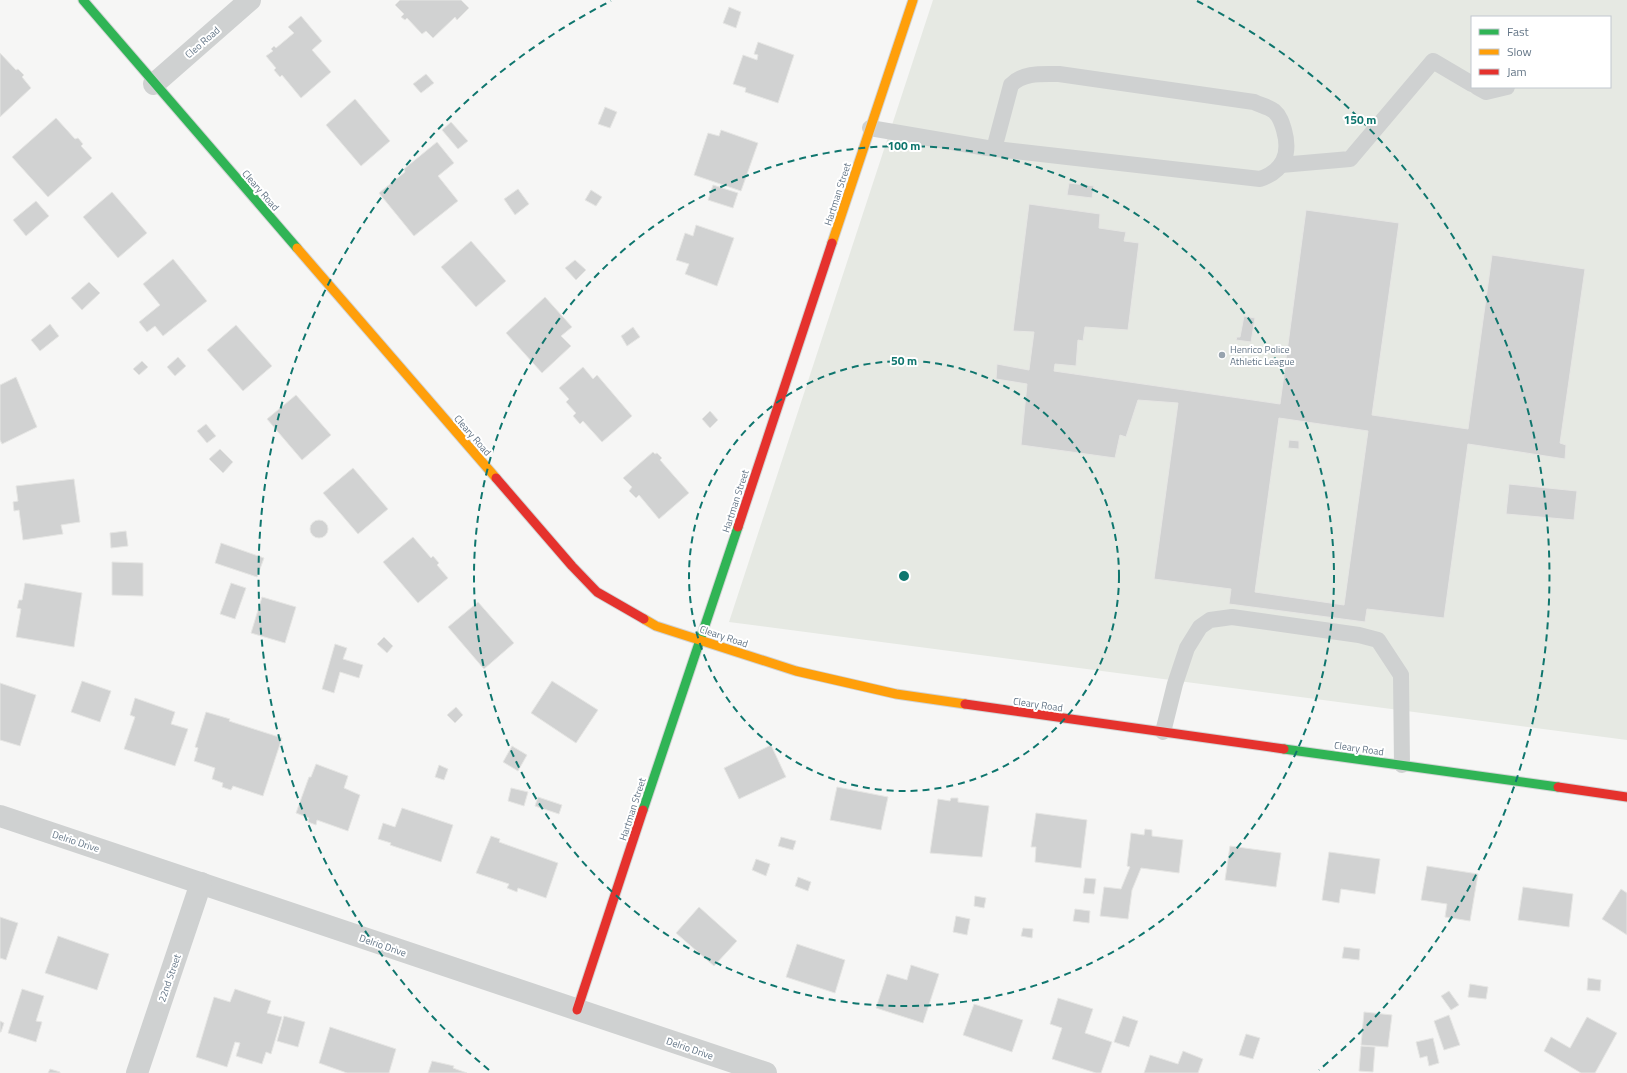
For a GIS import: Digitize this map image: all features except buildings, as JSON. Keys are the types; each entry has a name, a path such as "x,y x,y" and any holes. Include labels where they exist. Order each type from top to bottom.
{"street":[{"name":"Cleary Road","path":"83,0 154,84 597,592 656,626 796,671 896,694 1627,798"},
{"name":"Cleo Road","path":"154,84 250,0"},
{"name":"Hartman Street","path":"577,1010 870,128 914,0"},
{"name":"Delrio Drive","path":"0,816 766,1073"},
{"name":"22nd Street","path":"137,1073 201,883"}],"lane":[{"path":"1282,165 1350,159 1433,61 1471,83"},
{"path":"870,128 994,148 1260,179 1272,174 1282,165 1286,153 1286,138 1282,121 1273,111 1254,102 1059,74 1037,74 1016,80 1011,85 994,148"},
{"path":"1479,88 1486,92 1504,88"},
{"path":"1163,732 1175,684 1187,648 1200,627 1210,620 1232,617 1359,635 1378,640 1401,675 1402,765"}],"shaded area":[{"name":"Henrico Police Athletic League","path":"933,0 1627,0 1627,740 729,622"}],"traffic: fast":[{"path":"83,0 297,248"},
{"path":"643,810 738,527"},
{"path":"1284,749 1558,787"}],"traffic: slow":[{"path":"832,243 913,0"},
{"path":"297,248 496,478"},
{"path":"644,619 656,626 796,671 896,694 965,704"}],"traffic: jam":[{"path":"738,527 832,243"},
{"path":"496,478 572,566 597,592 644,619"},
{"path":"965,704 1284,749"},
{"path":"1558,787 1627,797"},
{"path":"577,1010 643,810"}],"place":[{"name":"Henrico Police Athletic League","path":"1222,355"}]}
